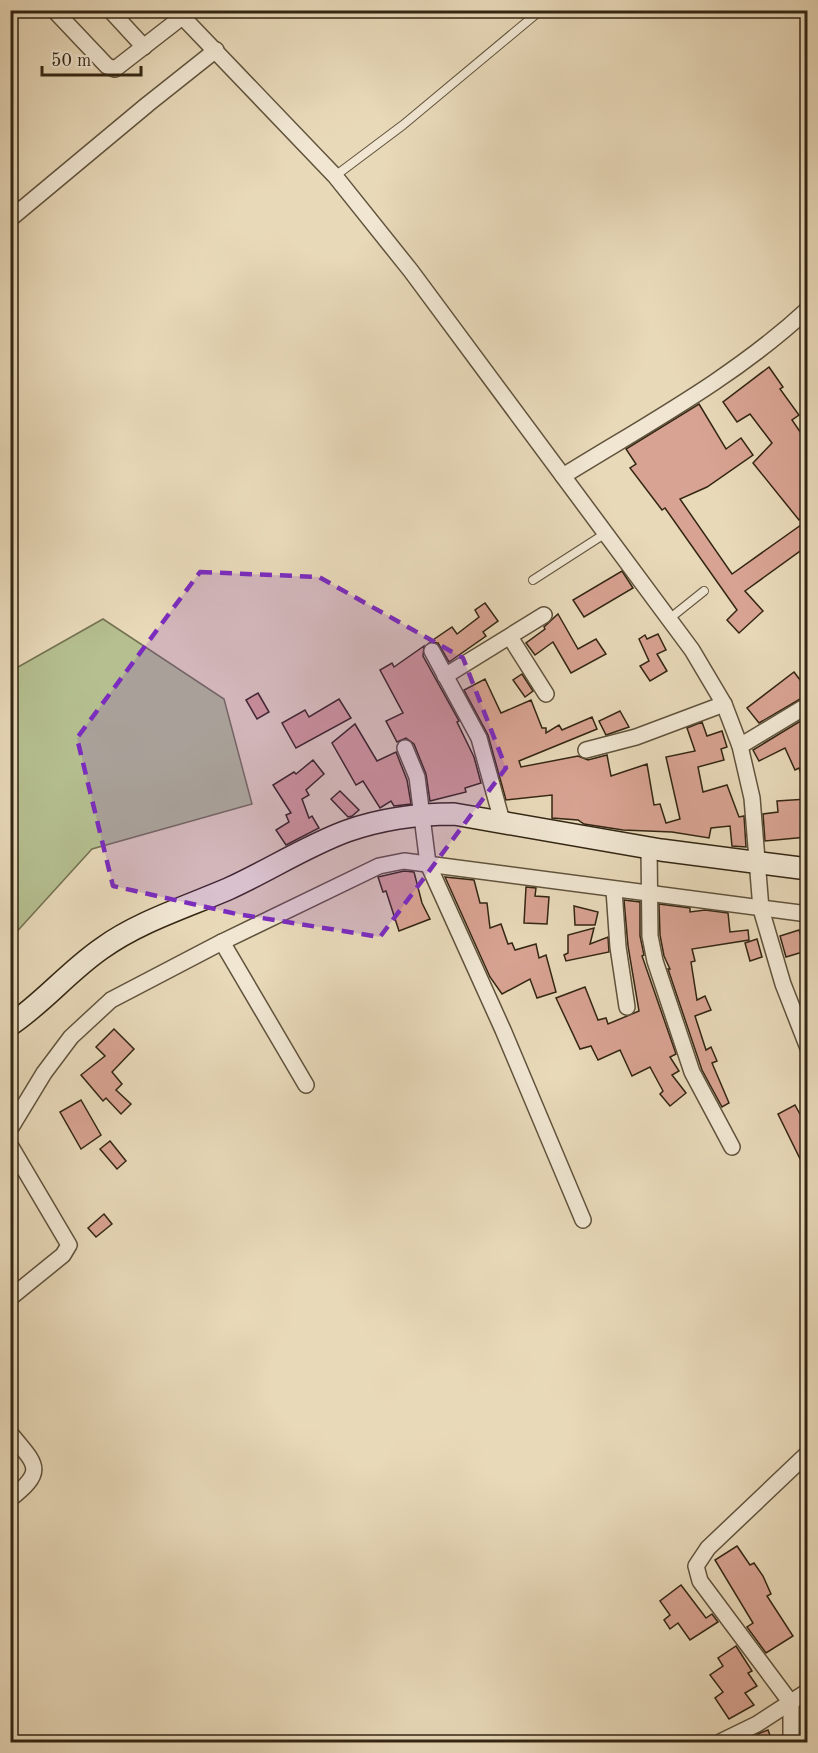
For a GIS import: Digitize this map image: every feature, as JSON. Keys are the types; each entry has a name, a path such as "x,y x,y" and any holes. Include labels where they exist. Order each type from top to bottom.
{"main road":[{"path":"10,1025 29,1013 67,974 102,948 129,932 258,876 346,832 384,821 424,821 454,814 759,867 807,868"}],"street":[{"path":"54,10 111,69 118,68 144,47 179,14 216,50 335,176 411,271 692,650 724,704 740,746 752,798 761,905 783,984 807,1048"},
{"path":"110,10 144,47"},
{"path":"10,219 216,50"},
{"path":"563,476 720,379 788,328 807,309"},
{"path":"445,676 544,615"},
{"path":"510,637 546,694"},
{"path":"432,651 479,738 502,821"},
{"path":"586,750 636,737 724,704"},
{"path":"740,746 807,705"},
{"path":"405,748 417,777 428,860 583,1220"},
{"path":"649,847 650,936 661,980 692,1072 732,1148"},
{"path":"10,1129 44,1073 71,1037 111,1000 222,942 379,866 404,861 428,860 614,890 761,905 807,914"},
{"path":"614,890 618,947 627,1007"},
{"path":"222,942 306,1085"},
{"path":"10,1145 69,1245 63,1255 10,1298"},
{"path":"10,1433 35,1467 35,1475 28,1485 10,1499"},
{"path":"791,1743 791,1702 700,1581 696,1566 708,1548 807,1453"},
{"path":"720,1743 807,1691"}],"lane":[{"path":"335,176 404,126 541,10"},
{"path":"533,580 606,533"},
{"path":"669,619 704,591"}],"highlighted area":[{"path":"200,572 319,577 463,658 506,768 380,937 237,914 113,886 77,738"}],"green space":[{"path":"103,619 224,699 252,804 92,849 11,938 11,671"}],"building":[{"path":"769,367 783,387 780,389 799,415 792,420 807,442 807,514 799,520 753,463 772,443 750,414 737,422 723,402"},
{"path":"699,404 726,449 741,438 753,455 707,487 680,499 732,574 801,525 807,534 807,546 745,591 763,611 739,633 727,620 737,610 665,508 662,510 630,468 636,464 626,449"},
{"path":"622,571 633,588 584,617 573,600"},
{"path":"485,603 498,621 483,632 486,636 449,662 438,643 430,642 452,627 457,634 479,617 475,610"},
{"path":"558,614 578,649 596,639 606,654 571,673 553,642 535,655 526,643 545,629 544,627"},
{"path":"658,634 666,650 657,654 667,671 650,681 640,666 649,661 639,639 645,635 647,639"},
{"path":"424,646 423,656 459,721 457,722 474,757 481,783 465,788 466,792 430,801 426,774 414,744 406,738 397,742 386,721 403,713 380,670 392,663 394,667"},
{"path":"794,672 807,689 807,695 759,723 747,708"},
{"path":"522,674 533,691 525,697 513,680"},
{"path":"485,679 501,713 531,700 542,728 546,728 546,733 559,725 562,730 592,717 597,729 519,761 521,767 578,756 588,760 607,755 611,776 647,764 654,805 660,804 666,823 680,819 666,757 695,751 687,728 702,722 707,736 722,731 727,747 721,749 724,760 698,767 703,792 727,785 739,817 744,816 746,847 732,846 730,826 711,828 709,838 672,832 623,830 584,824 578,820 552,818 552,795 506,800 488,735 464,690"},
{"path":"258,693 269,712 257,719 246,700"},
{"path":"339,699 351,718 296,748 282,723 305,710 309,717"},
{"path":"620,711 629,727 606,735 599,721"},
{"path":"807,717 806,788 799,768 795,770 785,748 759,761 753,750"},
{"path":"355,724 377,761 396,752 407,780 411,804 394,806 391,801 380,808 363,781 356,785 332,743"},
{"path":"313,760 324,774 306,790 309,795 302,799 309,818 312,816 319,828 286,845 276,830 289,822 286,815 291,813 273,785 294,772 296,774"},
{"path":"340,791 359,810 352,816 348,817 331,799"},
{"path":"807,799 807,837 765,841 763,814 778,812 777,801"},
{"path":"404,871 414,872 422,903 430,919 399,931 386,891 383,892 378,877"},
{"path":"445,877 474,880 480,903 487,903 490,928 501,924 508,944 512,943 515,950 536,944 539,958 546,955 556,992 537,998 530,979 502,994 490,977"},
{"path":"526,887 536,888 535,896 549,897 547,924 524,923"},
{"path":"624,900 640,902 640,936 644,955 642,956 676,1054 670,1057 679,1071 672,1075 686,1093 670,1106 660,1094 663,1091 650,1067 632,1076 620,1050 598,1060 591,1046 580,1049 556,998 585,987 598,1020 606,1018 608,1024 639,1011 628,946"},
{"path":"659,904 690,908 690,912 705,910 728,913 730,932 748,930 749,940 692,949 695,961 691,962 697,1000 705,996 711,1010 695,1016 706,1050 711,1047 717,1061 712,1063 729,1103 722,1107 702,1070 668,969 670,969 664,956 660,935"},
{"path":"574,906 598,912 595,925 575,925"},
{"path":"594,928 590,944 608,937 609,952 566,961 564,955 568,953 568,935"},
{"path":"799,930 806,951 786,957 780,936"},
{"path":"757,939 762,957 750,961 745,943"},
{"path":"114,1029 134,1049 112,1072 122,1084 116,1090 131,1104 121,1114 106,1098 103,1101 81,1075 105,1056 96,1047"},
{"path":"81,1100 101,1135 81,1149 60,1112"},
{"path":"795,1105 807,1127 807,1173 778,1114"},
{"path":"110,1141 126,1161 117,1169 100,1149"},
{"path":"104,1214 112,1224 96,1237 88,1228"},
{"path":"737,1546 750,1565 754,1563 763,1576 771,1594 767,1596 793,1636 766,1653 747,1627 753,1623 715,1560"},
{"path":"681,1585 706,1618 712,1614 718,1622 690,1640 678,1623 670,1629 664,1620 670,1615 660,1601"},
{"path":"736,1646 752,1671 748,1673 757,1686 745,1693 754,1705 729,1719 715,1698 723,1692 710,1675 723,1666 718,1658"},
{"path":"768,1730 773,1743 741,1743 760,1733"}]}
